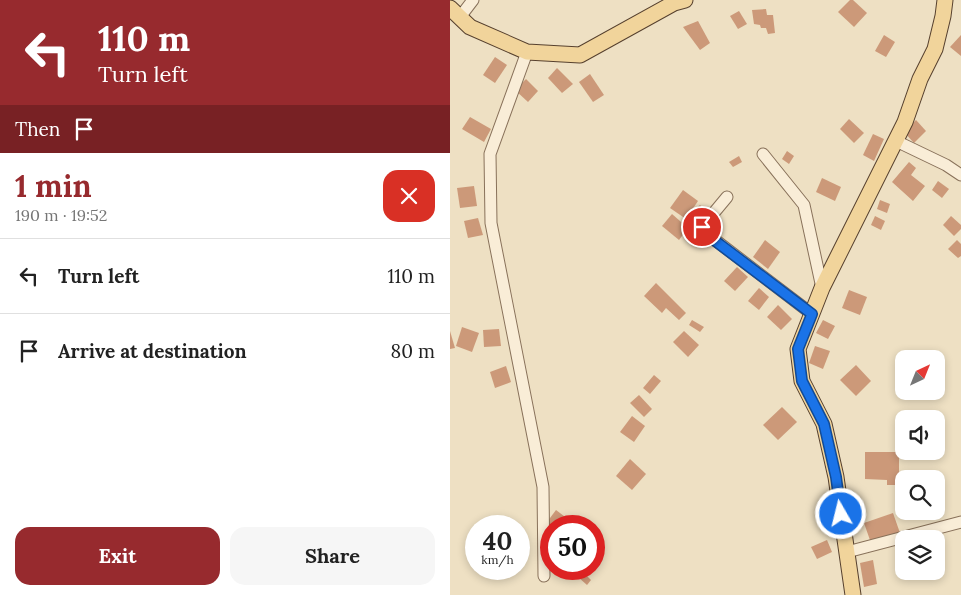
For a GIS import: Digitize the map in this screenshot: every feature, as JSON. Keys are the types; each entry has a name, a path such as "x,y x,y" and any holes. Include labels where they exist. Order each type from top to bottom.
{"main road":[{"path":"455,13 470,27 528,52 580,55 674,3 685,0"},
{"path":"853,595 836,477 824,424 802,381 798,349 822,288 905,122 920,78 935,49 945,0"}],"street":[{"path":"455,13 473,0"},
{"path":"528,52 490,154 491,223 544,487 544,515"},
{"path":"896,141 946,165 961,175"},
{"path":"763,154 804,205 822,288"},
{"path":"727,197 702,227 702,230 812,314"},
{"path":"847,552 961,522"}],"building":[{"path":"850,0 853,0 867,13 854,27 838,12"},
{"path":"766,9 767,15 773,15 775,33 768,34 766,28 761,28 760,25 754,24 752,10"},
{"path":"739,11 747,24 738,29 730,16"},
{"path":"698,21 710,43 700,50 683,27"},
{"path":"884,35 895,42 886,57 875,51"},
{"path":"961,35 961,56 950,47"},
{"path":"495,57 507,65 495,83 483,75"},
{"path":"557,68 573,84 562,93 548,78"},
{"path":"590,74 604,95 593,102 579,82"},
{"path":"526,79 538,91 528,102 515,90"},
{"path":"470,117 491,129 484,142 462,129"},
{"path":"849,119 864,133 854,143 840,129"},
{"path":"916,120 926,131 914,143 904,132"},
{"path":"873,134 884,139 874,161 863,155"},
{"path":"787,151 794,156 789,164 782,159"},
{"path":"739,156 742,162 733,167 729,162"},
{"path":"909,162 916,168 911,175 925,186 913,201 892,182"},
{"path":"822,178 841,187 835,201 816,192"},
{"path":"938,181 949,189 942,198 932,190"},
{"path":"474,186 477,206 460,208 457,188"},
{"path":"683,190 698,201 686,219 670,208"},
{"path":"880,200 890,204 887,213 877,209"},
{"path":"700,205 707,213 696,222 689,215"},
{"path":"672,214 688,228 679,240 662,226"},
{"path":"875,216 885,221 881,230 871,225"},
{"path":"951,216 961,225 961,229 954,236 943,225"},
{"path":"478,218 483,235 468,238 464,221"},
{"path":"765,240 780,252 768,269 753,257"},
{"path":"957,240 961,244 961,256 958,258 948,249"},
{"path":"737,267 748,277 735,291 724,281"},
{"path":"656,283 686,313 679,320 666,308 662,313 644,296"},
{"path":"759,288 769,297 759,310 748,301"},
{"path":"849,290 867,297 860,315 842,308"},
{"path":"778,305 792,319 781,330 767,317"},
{"path":"692,320 704,327 700,332 689,325"},
{"path":"823,320 835,326 828,339 816,333"},
{"path":"462,327 479,333 472,352 456,346"},
{"path":"499,329 501,346 484,347 483,330"},
{"path":"450,331 455,348 450,349"},
{"path":"684,331 699,345 688,357 673,342"},
{"path":"815,346 830,351 823,369 809,363"},
{"path":"856,365 871,381 856,396 840,380"},
{"path":"506,366 511,382 495,388 490,372"},
{"path":"654,375 661,381 650,394 643,388"},
{"path":"639,395 652,409 644,417 630,403"},
{"path":"782,407 797,422 778,440 763,425"},
{"path":"632,416 645,426 634,442 620,432"},
{"path":"865,452 895,452 895,460 899,460 899,470 895,470 895,485 887,485 887,480 865,479"},
{"path":"630,459 646,474 632,490 616,476"},
{"path":"556,510 563,515 552,515"},
{"path":"893,513 899,530 895,530 895,535 871,543 864,523"},
{"path":"827,540 832,552 817,559 811,547"},
{"path":"873,560 877,584 864,587 860,563"},
{"path":"581,580 591,580 587,585"}],"route":[{"path":"702,227 702,230 710,237 812,314 798,349 802,381 824,424 836,477 841,514"}]}
